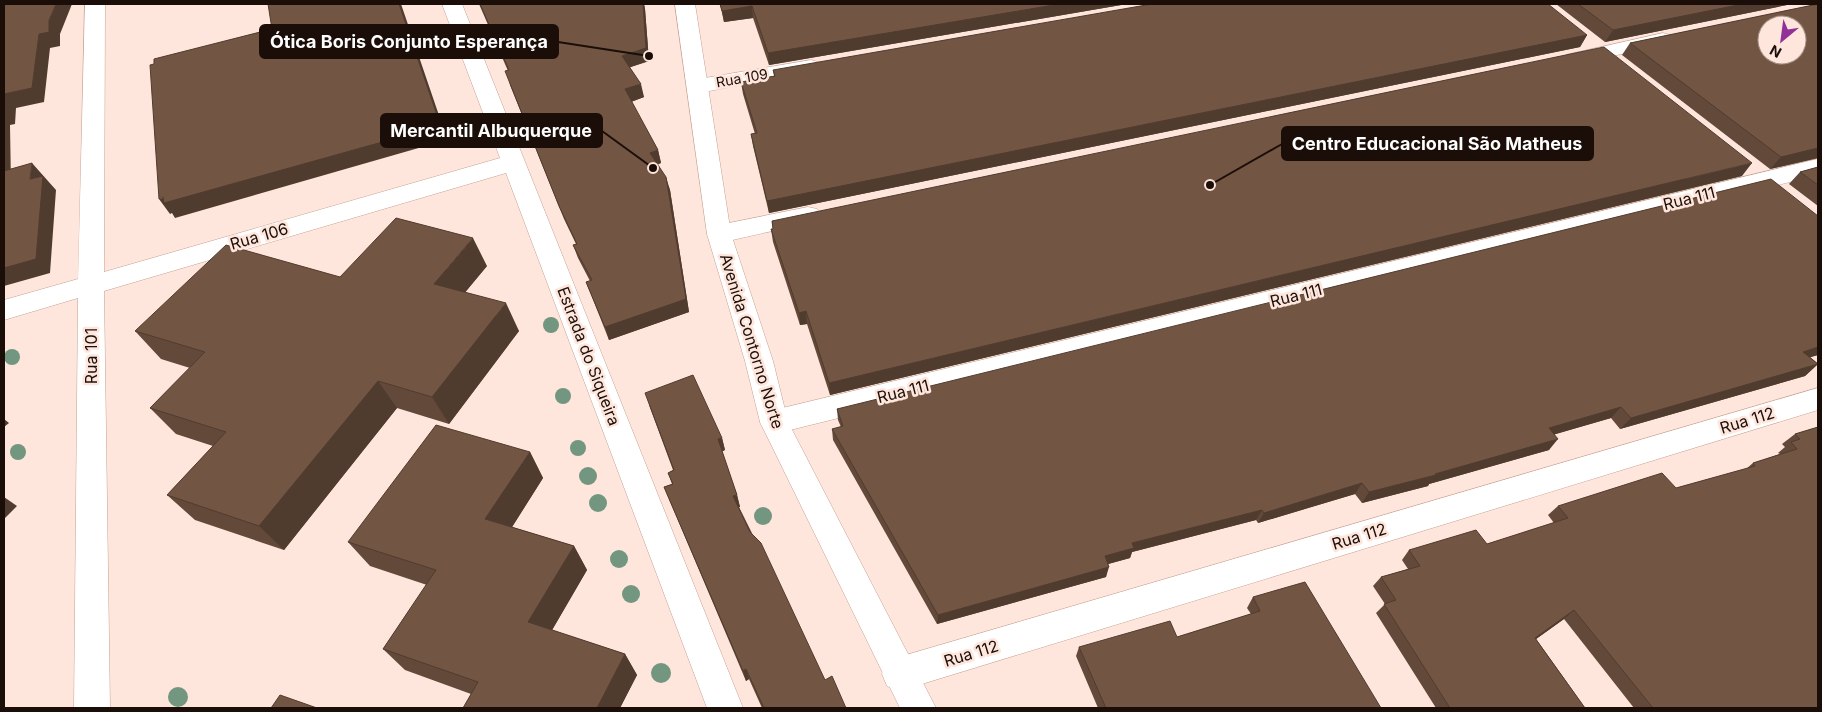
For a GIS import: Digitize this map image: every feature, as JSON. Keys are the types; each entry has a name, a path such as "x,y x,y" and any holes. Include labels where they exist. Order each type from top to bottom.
{"street":[{"name":"Rua 101","path":"92,708 91,284 95,4"},
{"name":"Estrada do Siqueira","path":"452,4 515,162 725,708"},
{"name":"Avenida Contorno Norte","path":"685,4 699,86 719,234 759,361 774,422 899,674 918,708"},
{"path":"1580,35 1626,70"},
{"path":"1551,63 1682,35"},
{"name":"Rua 109","path":"699,86 826,64"},
{"path":"1744,161 1788,196"},
{"name":"Rua 106","path":"4,310 515,162"},
{"name":"Rua 111","path":"774,422 1818,167"},
{"path":"719,234 824,212"},
{"name":"Rua 112","path":"899,674 1818,399"}],"building":[{"path":"4,4 56,4 49,20 49,32 39,34 32,88 4,94"},
{"path":"268,4 399,4 438,118 433,119 436,127 164,203 163,197 159,199 150,65 154,64 154,59 272,29"},
{"path":"480,4 643,4 646,48 622,56 641,84 625,89 658,150 650,153 666,177 686,299 605,327 586,282 592,280 573,245 577,244 559,206 505,71 509,70"},
{"path":"720,4 1060,4 768,53 752,6 722,11"},
{"path":"1152,4 1548,4 1587,35 767,201 751,134 757,133 741,82 775,76 773,70"},
{"path":"1578,4 1743,4 1613,30"},
{"path":"1818,4 1818,148 1781,157 1630,43 1757,17 1757,65 1807,65 1807,15 1765,15"},
{"path":"1604,47 1752,163 829,383 806,311 799,313 771,229 773,229 772,221"},
{"path":"32,163 30,179 43,176 36,259 4,268 4,171"},
{"path":"1818,167 1818,185 1800,172"},
{"path":"1771,179 1818,216 1818,347 1803,352 1818,364 1631,418 1621,407 1549,428 1558,439 1436,475 1369,492 1362,483 1264,513 1262,510 1132,543 1134,548 1105,556 1109,567 938,615 832,429 843,426 837,409"},
{"path":"396,218 473,238 434,284 506,303 432,397 378,381 259,526 167,495 226,432 150,408 205,352 135,331 226,245 340,277"},
{"path":"693,375 722,438 718,439 737,495 733,496 750,532 761,543 825,680 832,676 846,708 764,708 746,669 743,671 664,487 673,484 668,473 674,470 645,393"},
{"path":"436,425 530,452 485,519 574,546 528,622 625,654 597,708 463,708 478,682 383,649 436,570 348,542"},
{"path":"1818,427 1818,708 1653,708 1574,610 1535,638 1585,708 1450,708 1384,604 1396,600 1381,577 1420,566 1409,550 1476,530 1487,544 1568,518 1558,506 1662,473 1676,488 1755,466 1753,463 1797,449 1791,442 1800,439 1795,434"},
{"path":"1305,582 1381,708 1106,708 1079,647 1170,621 1177,637 1260,611 1253,597"},
{"path":"280,695 317,708 271,708"}],"place":[{"name":"Ótica Boris Conjunto Esperança","path":"649,56"},
{"name":"Mercantil Albuquerque","path":"653,168"},
{"name":"Centro Educacional São Matheus","path":"1210,185"}]}
